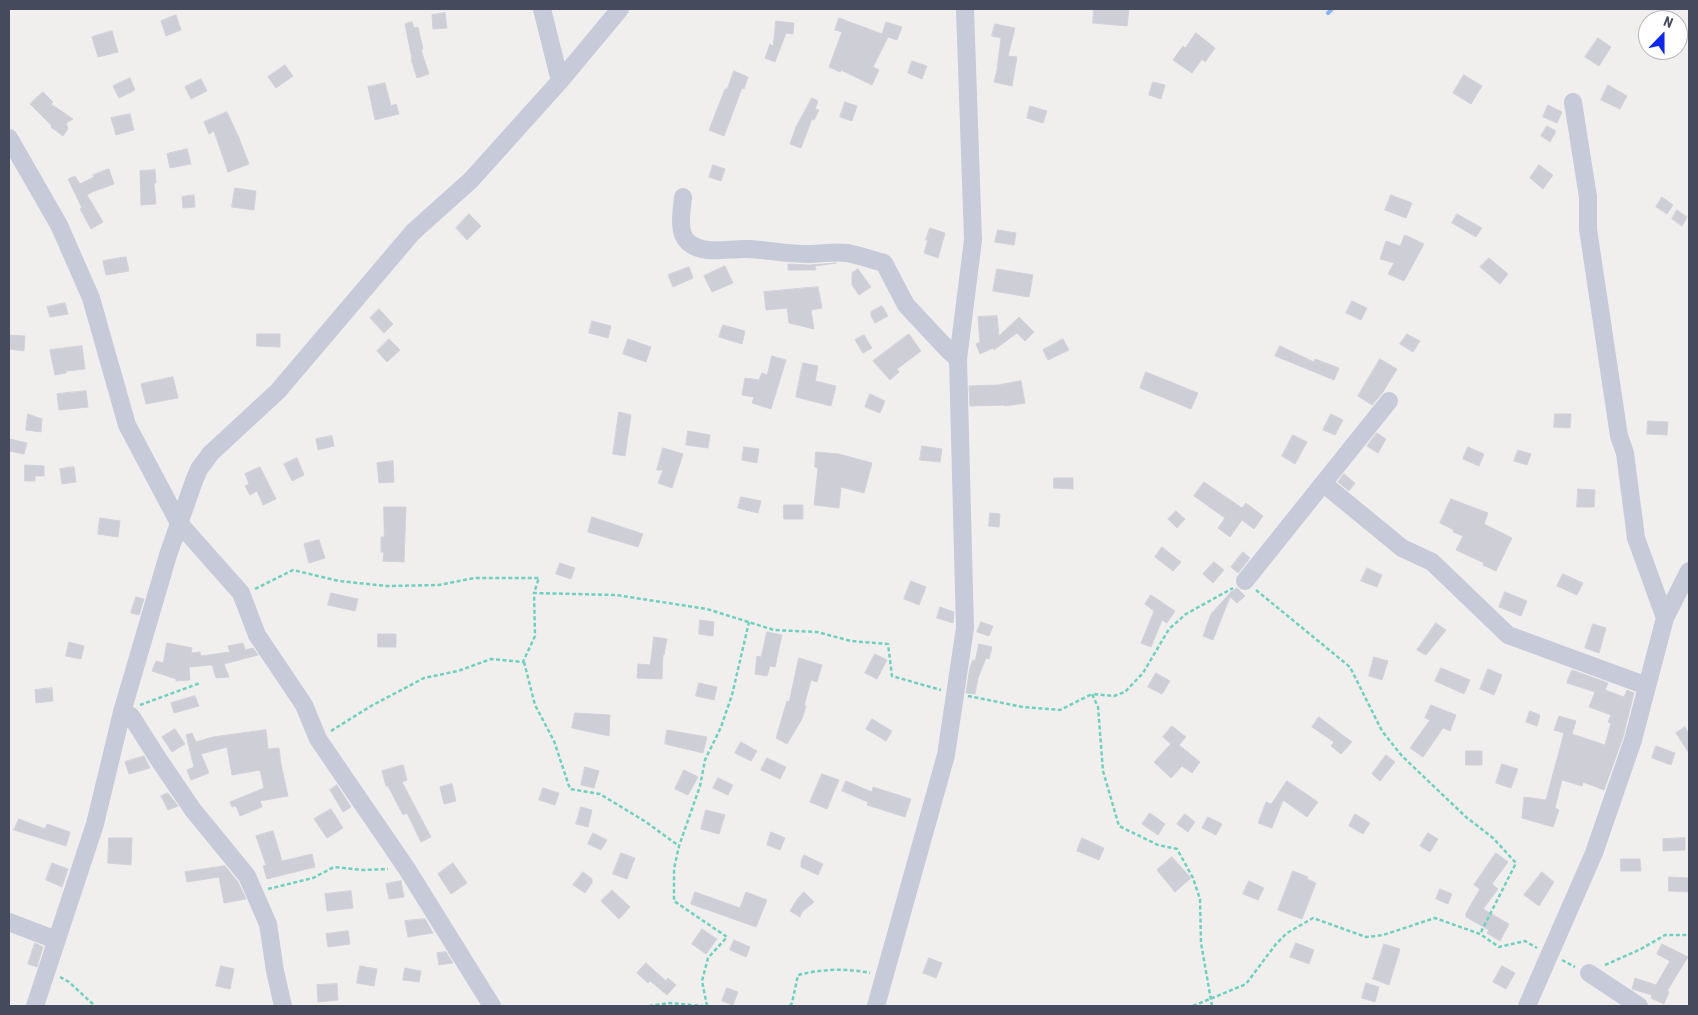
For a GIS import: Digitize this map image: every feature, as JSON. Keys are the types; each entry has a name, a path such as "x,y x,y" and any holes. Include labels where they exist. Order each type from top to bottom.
{"street":[{"path":"542,9 560,80"},
{"path":"35,1006 95,824 127,714 168,555 200,469 211,453 278,391 413,232 471,180 620,9"},
{"path":"876,1006 946,755 964,628 958,359 973,240 965,9"},
{"path":"1573,102 1588,197 1588,229 1619,436 1625,453 1636,538 1665,618"},
{"path":"9,138 59,225 91,298 127,425 179,523 241,593 257,635 304,705 318,739 407,869 492,1006"},
{"path":"683,197 681,222 688,242 710,251 747,249 810,254 825,252 847,253 884,263 906,305 958,359"},
{"path":"1245,581 1389,401"},
{"path":"1324,484 1402,548 1432,562 1508,635 1647,686"},
{"path":"1527,1006 1594,853 1633,740 1665,618 1689,571"},
{"path":"127,714 193,810 247,876 268,924 275,971 283,1006"},
{"path":"9,922 56,940"},
{"path":"1589,973 1640,1006"}],"path":[{"path":"241,593 257,588 293,570 339,581 387,586 439,585 475,578 539,578 534,593 535,636 523,662 535,705 554,741 570,789 600,794 646,822 679,846"},
{"path":"534,593 616,595 707,609 774,630 817,632 851,641 888,644 892,676 955,694 1023,707 1060,710 1092,694 1114,696 1125,692 1143,672 1170,629 1186,614 1245,581 1350,667 1382,731 1402,756 1466,817 1493,838 1516,863 1480,934"},
{"path":"707,1006 702,981 708,958 726,937 674,901 674,869 679,846 700,786 705,760 721,727 732,695 749,622"},
{"path":"318,739 371,706 424,678 458,671 491,659 523,662"},
{"path":"127,714 141,704 200,682"},
{"path":"1092,694 1098,707 1103,771 1119,826 1158,844 1177,848 1193,878 1200,899 1201,943 1212,1006"},
{"path":"254,892 313,878 334,867 363,870 407,869"},
{"path":"1193,1006 1246,984 1276,944 1287,933 1313,918 1366,937 1383,935 1435,918 1480,934 1499,947 1524,941 1589,973 1641,949 1665,935 1689,935"},
{"path":"48,970 69,982 94,1006"},
{"path":"790,1006 798,974 814,970 847,970 884,977"},
{"path":"649,1006 670,1003 703,1006"}],"building":[{"path":"1094,9 1129,9 1127,26 1093,23"},
{"path":"445,13 447,28 433,29 432,15"},
{"path":"176,15 181,30 166,36 161,21"},
{"path":"839,18 882,34 886,22 902,27 897,40 888,37 873,67 879,70 872,85 841,70 840,72 829,67 842,32 835,30"},
{"path":"776,21 794,23 793,34 786,33 775,62 765,58 770,44 773,46"},
{"path":"412,22 414,28 418,27 423,49 421,50 429,74 417,78 411,59 405,24"},
{"path":"995,24 1015,28 1008,56 1017,57 1012,86 994,82 1001,38 992,36"},
{"path":"112,31 118,52 98,57 92,37"},
{"path":"1196,33 1215,48 1205,62 1202,59 1192,73 1173,60"},
{"path":"1598,38 1611,47 1599,66 1585,57"},
{"path":"912,61 927,66 922,79 908,73"},
{"path":"285,65 293,76 276,88 268,77"},
{"path":"734,71 748,77 724,136 709,130"},
{"path":"1464,75 1482,86 1471,104 1453,93"},
{"path":"130,78 135,90 119,98 113,86"},
{"path":"201,79 207,91 191,99 185,87"},
{"path":"1153,82 1165,85 1161,99 1149,95"},
{"path":"385,83 391,106 396,104 399,114 375,120 368,87"},
{"path":"1608,85 1627,96 1620,109 1601,100"},
{"path":"43,92 53,102 51,104 73,119 66,123 68,129 63,136 51,127 30,104"},
{"path":"812,98 818,101 815,109 819,110 814,120 812,119 801,148 790,144 796,127"},
{"path":"845,102 857,106 852,121 840,117"},
{"path":"1548,105 1562,112 1557,123 1543,117"},
{"path":"1030,106 1047,111 1043,123 1027,118"},
{"path":"227,112 249,164 228,172 214,131 209,134 204,122"},
{"path":"130,114 134,130 116,135 111,118"},
{"path":"1547,126 1556,131 1550,142 1541,136"},
{"path":"187,149 191,164 170,168 167,154"},
{"path":"713,165 725,169 721,181 709,177"},
{"path":"1539,165 1553,175 1543,189 1530,178"},
{"path":"109,169 114,184 87,195 103,222 91,229 80,209 82,208 68,179 75,176 80,184 94,177 93,175"},
{"path":"155,170 156,204 141,205 140,171"},
{"path":"235,188 256,191 254,210 232,207"},
{"path":"194,195 195,207 183,208 182,197"},
{"path":"1391,195 1412,203 1406,218 1385,210"},
{"path":"1662,197 1673,205 1667,214 1656,207"},
{"path":"1677,210 1687,217 1682,226 1672,219"},
{"path":"469,214 481,226 467,240 456,228"},
{"path":"1457,214 1482,228 1476,237 1452,223"},
{"path":"930,228 945,233 938,258 924,253"},
{"path":"998,230 1016,233 1014,245 995,242"},
{"path":"1405,235 1424,244 1404,281 1388,274 1394,263 1380,259 1386,241 1400,246"},
{"path":"126,257 129,271 106,275 103,261"},
{"path":"1489,258 1508,274 1500,284 1480,267"},
{"path":"836,263 815,266 816,270 788,270 788,264"},
{"path":"725,266 733,283 712,292 704,276"},
{"path":"689,267 693,278 673,287 668,275"},
{"path":"858,269 871,287 859,295 852,285 852,273"},
{"path":"997,269 1033,275 1029,297 993,291"},
{"path":"818,287 822,308 811,310 814,329 789,323 787,308 766,310 764,292"},
{"path":"1352,301 1367,308 1361,320 1346,313"},
{"path":"65,303 68,314 50,317 47,307"},
{"path":"882,306 888,316 875,323 871,312"},
{"path":"379,309 393,324 384,333 370,318"},
{"path":"997,316 999,336 1019,317 1034,332 1025,341 1017,333 994,350 993,348 980,354 976,344 980,342 978,317"},
{"path":"592,321 611,326 608,338 589,333"},
{"path":"723,325 745,331 742,344 719,337"},
{"path":"257,334 280,334 280,347 257,346"},
{"path":"909,334 921,351 897,369 899,372 890,380 873,361"},
{"path":"1407,334 1420,341 1413,352 1400,344"},
{"path":"9,335 25,336 24,351 9,349"},
{"path":"864,335 872,348 863,353 855,340"},
{"path":"389,339 400,350 387,362 377,351"},
{"path":"628,339 651,347 646,362 623,354"},
{"path":"1063,339 1069,350 1048,360 1043,350"},
{"path":"82,346 85,369 66,371 66,373 55,375 50,350"},
{"path":"1280,346 1314,362 1315,359 1339,368 1334,380 1275,356"},
{"path":"772,356 786,360 771,409 752,403 754,397 742,395 745,378 759,380 762,373 767,375"},
{"path":"1380,359 1397,369 1383,392 1372,405 1358,396"},
{"path":"803,363 818,366 815,381 836,386 831,406 796,397"},
{"path":"1146,372 1198,393 1191,409 1140,388"},
{"path":"173,377 178,398 146,404 141,384"},
{"path":"1021,381 1025,403 1005,406 970,406 969,386 998,385"},
{"path":"86,391 88,407 59,410 57,394"},
{"path":"870,394 885,401 880,413 865,407"},
{"path":"619,412 631,415 625,456 613,454"},
{"path":"28,414 42,419 41,432 26,430"},
{"path":"1331,414 1343,420 1335,435 1323,430"},
{"path":"1555,414 1571,414 1570,428 1554,427"},
{"path":"1648,421 1668,422 1667,435 1647,434"},
{"path":"688,431 710,435 708,448 686,445"},
{"path":"1377,433 1386,439 1378,453 1367,446"},
{"path":"1293,435 1307,442 1295,464 1282,456"},
{"path":"332,436 334,446 318,450 316,439"},
{"path":"10,439 27,443 24,454 9,451"},
{"path":"922,446 942,449 940,462 920,460"},
{"path":"744,447 759,449 757,463 742,460"},
{"path":"1468,447 1484,454 1479,466 1463,459"},
{"path":"663,448 683,454 672,488 658,483 663,470 657,470"},
{"path":"1518,450 1531,454 1527,465 1514,461"},
{"path":"816,452 839,454 872,463 864,493 841,487 839,508 814,505 818,468 815,467"},
{"path":"297,458 304,475 292,481 284,464"},
{"path":"393,461 394,482 379,483 377,463"},
{"path":"25,465 44,466 44,476 35,476 35,481 25,481"},
{"path":"74,467 76,482 62,484 60,469"},
{"path":"260,467 276,499 263,505 257,491 250,495 245,486 249,484 245,474"},
{"path":"1344,474 1355,483 1349,491 1338,482"},
{"path":"1054,478 1073,478 1073,489 1054,488"},
{"path":"1204,482 1242,508 1246,503 1263,516 1254,529 1242,520 1230,537 1218,528 1225,518 1194,496"},
{"path":"1578,489 1595,490 1594,507 1577,507"},
{"path":"741,497 761,501 758,513 738,508"},
{"path":"1451,499 1488,513 1484,524 1512,538 1496,571 1483,565 1484,563 1456,550 1463,536 1440,523"},
{"path":"784,505 803,505 803,519 784,519"},
{"path":"384,507 406,507 404,562 383,561 384,552 381,552 381,537 384,537"},
{"path":"1176,511 1185,519 1177,528 1168,519"},
{"path":"990,513 1000,514 999,527 989,526"},
{"path":"592,517 643,534 638,547 588,532"},
{"path":"100,518 120,521 118,537 98,534"},
{"path":"319,540 325,558 309,563 304,544"},
{"path":"1162,547 1181,562 1173,571 1155,557"},
{"path":"1243,552 1250,558 1238,573 1231,567"},
{"path":"1214,562 1224,570 1213,583 1203,574"},
{"path":"560,563 575,568 571,579 556,574"},
{"path":"1367,568 1382,575 1377,587 1361,581"},
{"path":"1563,574 1583,583 1577,595 1557,586"},
{"path":"911,581 926,587 919,605 904,599"},
{"path":"1237,588 1245,596 1237,603 1230,597 1213,640 1203,636 1211,614"},
{"path":"1505,592 1527,601 1521,616 1499,607"},
{"path":"331,593 358,599 355,611 328,605"},
{"path":"1151,595 1175,611 1167,623 1162,620 1151,647 1141,643 1154,611 1145,604"},
{"path":"136,597 144,599 139,615 131,613"},
{"path":"940,607 954,612 953,623 937,618"},
{"path":"700,620 714,622 713,636 699,634"},
{"path":"981,622 993,626 989,636 977,632"},
{"path":"1436,623 1446,630 1426,655 1417,650"},
{"path":"1593,624 1606,628 1599,653 1585,648"},
{"path":"767,632 782,635 775,667 770,666 767,676 755,674 757,656 761,657"},
{"path":"378,634 396,634 396,647 378,647"},
{"path":"654,637 667,639 663,655 662,679 637,678 638,664 650,665"},
{"path":"69,642 84,646 81,659 66,656"},
{"path":"167,643 192,648 191,653 200,652 201,656 230,652 228,646 243,643 245,650 253,648 258,655 224,664 229,677 216,678 212,665 189,667 190,680 176,681 176,679 152,671 156,661 163,663"},
{"path":"979,644 992,647 989,659 986,658 978,678 975,694 966,693 970,667 973,660 975,661"},
{"path":"875,654 887,660 877,679 865,673"},
{"path":"1374,657 1388,661 1382,680 1369,676"},
{"path":"799,658 822,665 817,682 811,680 802,719 787,744 776,738 787,701 789,702"},
{"path":"1441,668 1470,680 1464,694 1435,681"},
{"path":"1488,669 1502,675 1494,695 1480,689"},
{"path":"1572,670 1608,683 1605,690 1624,697 1627,690 1634,693 1623,737 1604,790 1583,782 1582,786 1562,780 1555,808 1559,810 1553,827 1522,818 1524,797 1546,800 1564,733 1554,730 1559,716 1576,721 1572,734 1605,745 1611,723 1608,722 1611,715 1589,707 1595,692 1567,683"},
{"path":"1156,673 1170,681 1162,694 1148,687"},
{"path":"699,683 717,687 714,700 696,696"},
{"path":"52,688 53,701 36,703 35,690"},
{"path":"195,696 199,706 174,713 171,703"},
{"path":"1431,705 1456,715 1450,731 1443,728 1423,757 1410,748 1430,720 1425,718"},
{"path":"1530,711 1540,715 1537,726 1526,722"},
{"path":"575,713 610,715 609,736 572,728"},
{"path":"1319,717 1352,742 1341,754 1331,746 1334,742 1312,727"},
{"path":"872,719 892,731 886,741 866,729"},
{"path":"1172,726 1186,737 1179,745 1200,762 1192,773 1182,766 1171,778 1154,762 1171,744 1163,737"},
{"path":"1685,727 1689,734 1689,753 1676,733"},
{"path":"175,729 185,744 172,752 162,737"},
{"path":"266,730 268,749 279,748 288,796 260,801 262,807 240,816 236,806 232,807 230,802 264,788 260,770 232,775 227,747 201,754 209,773 191,780 187,770 194,767 186,735 192,733 196,742 213,737"},
{"path":"667,730 707,737 703,753 665,744"},
{"path":"741,742 757,751 751,761 735,753"},
{"path":"1656,746 1675,753 1671,765 1652,758"},
{"path":"1466,751 1482,751 1482,765 1466,765"},
{"path":"1386,755 1395,762 1380,781 1372,774"},
{"path":"144,756 150,768 129,774 125,762"},
{"path":"767,758 786,767 780,779 761,770"},
{"path":"1502,764 1518,769 1511,788 1496,783"},
{"path":"403,765 407,780 402,782 431,837 421,842 407,813 403,815 388,786 386,786 382,771"},
{"path":"585,767 599,771 594,788 581,785"},
{"path":"684,770 698,777 688,795 675,789"},
{"path":"822,774 839,780 827,809 810,802"},
{"path":"718,778 733,785 728,795 713,788"},
{"path":"846,781 872,792 873,787 911,799 905,817 867,805 868,802 842,791"},
{"path":"1287,781 1318,802 1307,817 1283,800 1272,828 1258,823 1266,802 1271,804"},
{"path":"452,784 456,801 444,804 440,787"},
{"path":"337,785 351,807 343,812 330,790"},
{"path":"543,788 559,793 555,805 539,800"},
{"path":"168,793 178,806 168,810 161,796"},
{"path":"581,807 592,810 588,827 576,824"},
{"path":"331,809 343,828 327,838 314,819"},
{"path":"706,810 725,815 719,834 701,829"},
{"path":"1150,813 1165,824 1158,835 1142,824"},
{"path":"1185,814 1195,822 1188,832 1177,824"},
{"path":"1355,814 1370,823 1363,834 1349,826"},
{"path":"1208,817 1222,824 1216,835 1202,828"},
{"path":"19,819 45,829 47,824 70,832 66,846 14,830"},
{"path":"273,831 282,861 312,854 315,867 267,879 263,866 266,865 256,836"},
{"path":"771,832 785,838 780,850 767,845"},
{"path":"593,833 607,840 601,850 588,844"},
{"path":"1428,833 1438,839 1430,852 1420,846"},
{"path":"109,838 132,838 131,865 108,863"},
{"path":"1082,838 1104,848 1099,860 1077,851"},
{"path":"1685,838 1685,850 1663,851 1663,839"},
{"path":"621,853 635,858 627,879 613,874"},
{"path":"1496,853 1508,862 1492,884 1498,889 1483,909 1509,924 1500,941 1487,933 1489,930 1466,917 1466,913 1480,889 1474,885"},
{"path":"804,855 823,864 818,875 801,867"},
{"path":"1172,857 1191,878 1175,892 1157,870"},
{"path":"1621,859 1640,859 1641,871 1621,871"},
{"path":"52,863 68,869 62,887 46,880"},
{"path":"453,863 467,883 451,894 438,874"},
{"path":"225,866 238,882 246,899 224,903 219,877 187,882 185,872"},
{"path":"1293,871 1308,877 1307,879 1316,883 1302,919 1278,910"},
{"path":"583,872 592,879 592,883 585,893 573,885"},
{"path":"1542,872 1554,882 1539,906 1524,895"},
{"path":"1669,877 1689,878 1689,892 1669,891"},
{"path":"401,881 404,897 389,899 386,884"},
{"path":"1249,881 1264,888 1258,900 1243,894"},
{"path":"1440,889 1452,894 1448,904 1436,899"},
{"path":"612,890 630,907 619,919 601,901"},
{"path":"351,891 353,908 327,911 325,894"},
{"path":"695,892 740,908 746,892 767,900 756,927 691,904"},
{"path":"804,892 814,902 802,912 800,917 790,911"},
{"path":"425,919 433,933 408,937 405,921"},
{"path":"702,929 717,939 706,954 692,944"},
{"path":"348,931 350,944 328,947 326,934"},
{"path":"734,940 750,947 746,957 730,950"},
{"path":"35,943 43,947 37,967 28,964"},
{"path":"1296,943 1314,950 1309,964 1290,957"},
{"path":"1384,944 1400,949 1389,985 1373,979"},
{"path":"1662,944 1688,957 1667,991 1669,992 1664,1004 1651,998 1652,995 1632,989 1635,978 1656,985 1670,961 1657,954"},
{"path":"446,952 453,963 439,965 437,953"},
{"path":"929,958 942,963 936,978 923,973"},
{"path":"646,963 666,981 668,978 676,985 667,995 650,981 648,983 637,973"},
{"path":"221,966 234,969 230,989 216,986"},
{"path":"360,966 377,969 374,986 357,983"},
{"path":"1502,966 1515,973 1506,989 1493,982"},
{"path":"405,968 421,971 419,982 403,980"},
{"path":"1366,983 1379,987 1375,1002 1362,998"},
{"path":"337,984 338,1000 318,1002 317,985"},
{"path":"727,988 738,992 733,1005 722,1001"}],"waterway":[{"path":"1328,13 1332,9"}]}
